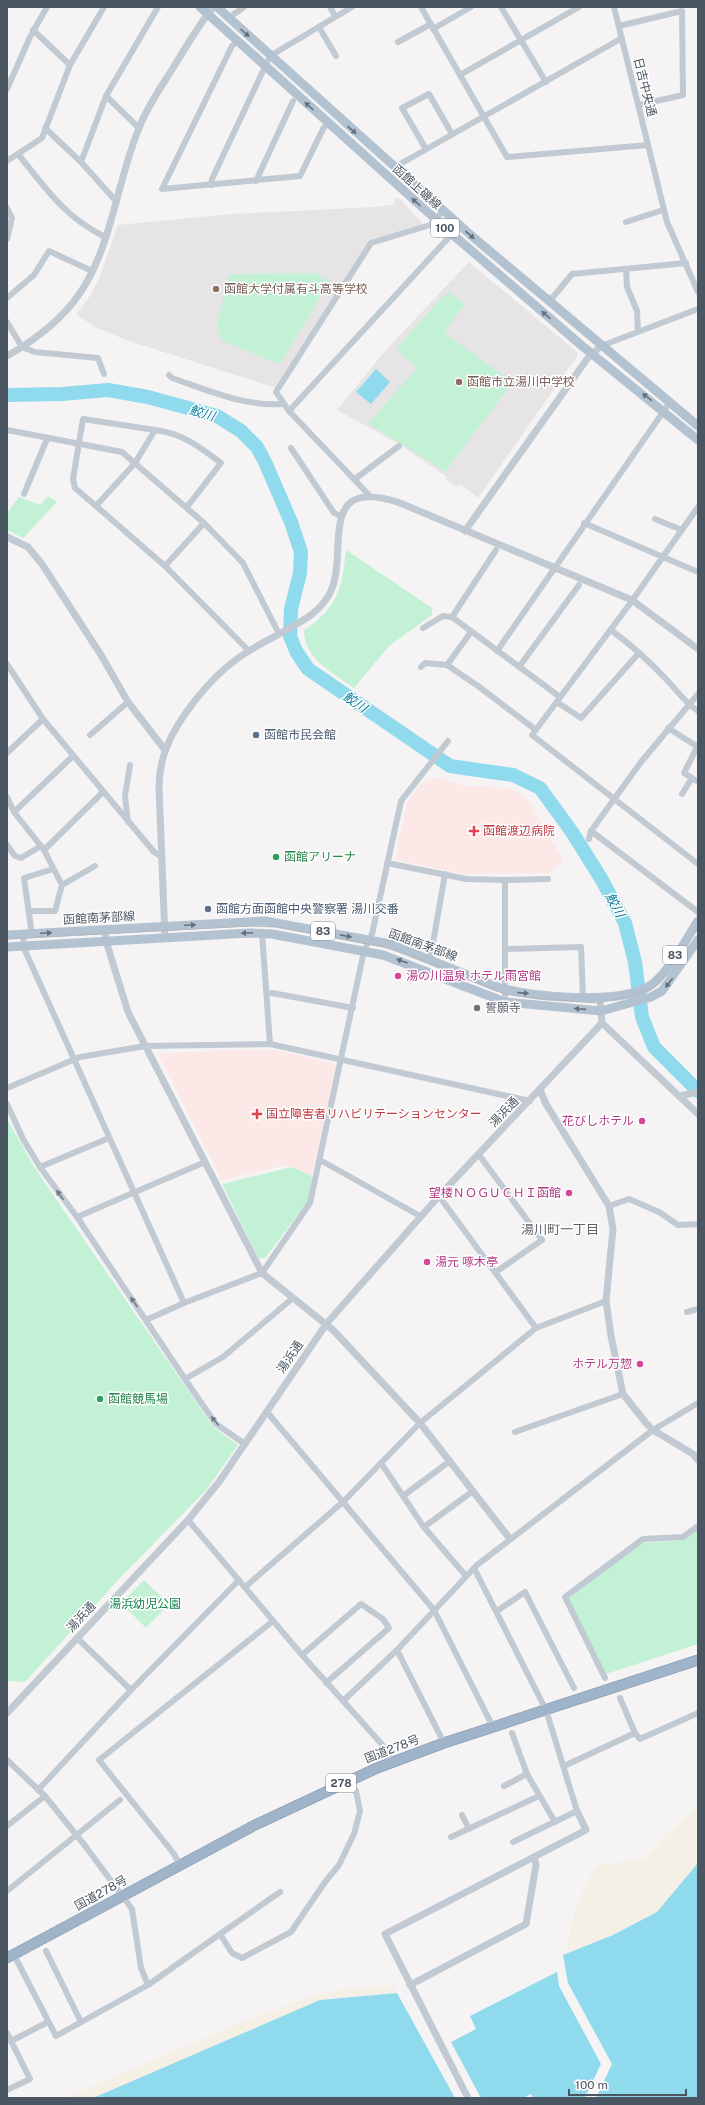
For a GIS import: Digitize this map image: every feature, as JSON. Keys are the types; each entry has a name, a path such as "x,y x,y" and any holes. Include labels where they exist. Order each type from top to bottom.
{"highway":[{"name":"国道278号","path":"10,1957 255,1824 391,1762 444,1743 698,1660"}],"main road":[{"name":"函館上磯線","path":"200,7 210,10 237,41 452,234 592,354 663,410 698,440"},
{"name":"函館上磯線","path":"217,7 443,211 601,346 698,426"},
{"name":"函館南茅部線","path":"7,935 265,921 397,946 505,990 600,999 629,993 648,987 663,972 698,921"},
{"name":"函館南茅部線","path":"7,947 262,933 364,951 402,961 505,1002 601,1011 650,997 668,985 698,940"}],"street":[{"path":"7,89 33,30 47,7"},
{"path":"7,161 42,138 70,65 104,7"},
{"path":"81,162 106,96 158,7"},
{"path":"234,14 244,7"},
{"path":"330,7 335,16"},
{"path":"211,185 212,179 270,56 352,7"},
{"path":"421,7 507,157 648,145"},
{"path":"398,42 471,7"},
{"path":"501,7 546,82"},
{"path":"460,75 579,7"},
{"name":"日吉中央通","path":"614,7 639,105 663,210 698,292"},
{"path":"7,356 22,348 45,331 69,307 92,271 105,237 115,200 139,128 160,89 210,10"},
{"path":"619,26 682,11 683,95 639,105"},
{"path":"319,26 336,56"},
{"path":"33,30 70,65"},
{"path":"395,167 622,38"},
{"path":"237,41 232,46 162,189 300,176 323,129 328,123"},
{"path":"426,149 402,108 429,94 452,134"},
{"path":"106,96 139,128"},
{"path":"256,181 293,100"},
{"path":"45,128 81,162 115,200"},
{"path":"18,154 66,212 84,226 105,237"},
{"path":"7,208 12,218 7,239"},
{"path":"626,222 663,210"},
{"path":"369,496 355,479 288,411 276,392 372,243 430,225 443,211"},
{"path":"288,411 452,234"},
{"path":"7,298 34,275 49,251 92,271"},
{"path":"549,302 572,274 686,263"},
{"path":"626,269 627,287 636,311 638,331"},
{"path":"465,531 592,354 601,346 698,309"},
{"path":"7,322 22,348 34,352 98,358 104,374"},
{"path":"169,375 172,378 240,400 261,404 283,404"},
{"path":"496,651 670,402"},
{"path":"187,508 221,463 194,443 178,435 83,419 73,479 75,488 165,566 249,651"},
{"path":"7,430 47,440 122,452 204,523 243,563 280,633"},
{"path":"96,506 135,463 155,430"},
{"path":"24,494 47,440"},
{"path":"355,479 399,446"},
{"path":"291,448 334,513 341,516"},
{"path":"165,938 158,788 161,765 165,750 180,724 210,684 228,666 249,651 301,622 320,607 332,587 341,516 352,503 369,496 381,496 632,600 698,649"},
{"path":"698,507 611,630 532,735 698,864"},
{"path":"655,520 682,530"},
{"path":"165,566 204,523"},
{"path":"584,524 698,572"},
{"path":"7,536 28,547 42,564 101,655 128,702 165,750"},
{"path":"452,617 496,550"},
{"path":"519,667 579,585"},
{"path":"423,628 443,616 452,617 519,667 581,718 639,653"},
{"path":"611,630 639,653 676,690 688,705 698,711"},
{"path":"447,665 471,632"},
{"path":"421,667 425,663 447,665 478,686 536,730"},
{"path":"7,664 43,719 154,852 162,857"},
{"path":"589,838 591,831 614,798 668,728 698,694"},
{"path":"90,735 128,702"},
{"path":"7,753 43,719"},
{"path":"668,728 698,747 684,773 698,782"},
{"path":"146,1320 184,1303 262,1273 310,1203 342,1060 364,951 370,940 401,801 448,741"},
{"path":"14,812 73,756"},
{"path":"129,823 125,796 130,765"},
{"path":"682,794 692,778"},
{"path":"7,845 16,856 21,858 43,848 103,792"},
{"path":"7,798 14,812 43,848 62,884 55,911 30,911"},
{"path":"591,831 698,912"},
{"path":"387,863 466,879 548,879"},
{"path":"62,884 94,866"},
{"path":"32,928 24,878 53,869"},
{"path":"430,960 445,874"},
{"path":"505,880 505,1002"},
{"path":"105,930 106,941 128,1012 262,1273 327,1323 420,1423 510,1539"},
{"path":"262,933 270,1044"},
{"path":"24,934 23,946 184,1303"},
{"path":"505,949 581,947 583,997"},
{"path":"272,993 353,1008"},
{"path":"600,999 602,1023 698,1114"},
{"name":"湯浜通","path":"7,1713 188,1520 219,1482 327,1323 420,1216 602,1023"},
{"path":"7,1088 74,1059 145,1046 270,1044 530,1101"},
{"path":"540,1090 546,1104 609,1206 614,1229 606,1301 611,1336 623,1394 653,1430 693,1454 698,1460"},
{"path":"679,1096 698,1092"},
{"path":"7,1104 9,1113 40,1167 77,1217 184,1379 216,1424 245,1444"},
{"path":"40,1167 109,1138"},
{"path":"479,1154 542,1240 496,1272"},
{"path":"320,1160 420,1216"},
{"path":"77,1217 205,1162"},
{"path":"439,1196 536,1328"},
{"path":"609,1206 629,1199 659,1212 678,1224 698,1224"},
{"path":"184,1379 223,1357 293,1298"},
{"path":"245,1587 344,1501 420,1423 536,1328 606,1301"},
{"path":"688,1312 698,1309"},
{"path":"515,1432 623,1394"},
{"path":"343,1701 398,1650 474,1568 653,1430 698,1403"},
{"path":"267,1412 344,1501 434,1610 493,1727"},
{"path":"403,1496 450,1461"},
{"path":"381,1463 424,1527 466,1576"},
{"path":"424,1527 473,1490"},
{"path":"188,1520 326,1683 387,1750 391,1762"},
{"path":"605,1678 565,1597 642,1539 683,1537 698,1526"},
{"path":"468,2098 385,1934 586,1830 577,1811 546,1710 474,1568"},
{"path":"38,1790 131,1690 239,1580"},
{"path":"497,1611 525,1592 574,1688"},
{"path":"302,1655 361,1604 383,1619 389,1628 326,1683"},
{"path":"180,1865 174,1854 99,1760 273,1621"},
{"path":"77,1638 131,1690"},
{"path":"398,1650 444,1743"},
{"path":"620,1698 634,1733 640,1739 698,1713"},
{"path":"512,1733 527,1774 555,1822"},
{"path":"564,1766 634,1733"},
{"path":"7,1760 45,1796 132,1909 141,1968 148,1985"},
{"path":"504,1786 527,1774"},
{"path":"220,1934 232,1953 242,1958 291,1932 342,1859 354,1834 360,1811 356,1791"},
{"path":"7,1826 45,1796"},
{"path":"451,1837 539,1796"},
{"path":"7,1891 120,1800"},
{"path":"513,1842 577,1811"},
{"path":"462,1815 469,1829"},
{"path":"410,1985 526,1924 536,1865 534,1857"},
{"path":"10,1957 56,2036 148,1985 280,1892"},
{"path":"46,1951 81,2022"},
{"path":"10,2043 48,2022"},
{"path":"7,2033 10,2043 30,2079 7,2090"}],"shaded area":[{"name":"函館大学付属有斗高等学校","path":"399,198 424,225 370,241 276,388 126,340 95,327 76,314 88,299 99,279 118,225 231,214 375,207 395,204 394,199"},
{"name":"函館市立湯川中学校","path":"469,262 576,351 578,355 478,498 460,484 458,487 446,480 447,477 397,443 337,410 385,351"},
{"name":"函館渡辺病院","path":"436,777 465,786 509,788 521,794 529,801 563,860 549,873 464,874 395,860 407,802 421,784"},
{"name":"国立障害者リハビリテーションセンター","path":"271,1049 337,1064 312,1175 285,1165 222,1180 159,1056 163,1053"}],"green space":[{"path":"315,273 330,281 280,364 222,341 217,325 229,274"},
{"path":"449,292 465,304 444,333 513,382 445,472 368,424 417,368 396,349 436,304"},
{"path":"48,496 57,502 23,538 7,530 7,513 19,497 40,505"},
{"path":"346,550 432,608 432,615 389,646 354,688 329,671 314,657 305,640 304,630 324,614 336,596 343,575"},
{"name":"函館競馬場","path":"7,1119 36,1170 214,1428 238,1445 206,1490 119,1579 25,1682 7,1681"},
{"path":"292,1167 312,1176 308,1201 266,1257 259,1259 222,1184"},
{"path":"698,1530 698,1644 606,1674 568,1598 642,1543 684,1540"},
{"name":"湯浜幼児公園","path":"144,1580 169,1604 146,1628 121,1603"}],"sand":[{"path":"698,1807 698,1863 657,1912 613,1935 566,1954 576,1905 596,1866 644,1859 664,1837"},
{"path":"393,1985 397,1993 320,2000 93,2098 64,2098 228,2028 318,1993"}],"water":[{"path":"376,369 390,382 371,404 356,392"},
{"path":"698,1863 698,2098 596,2098 612,2064 568,1983 563,1955 613,1935 657,1912"},
{"path":"557,1972 559,1986 601,2064 585,2097 533,2098 531,2094 523,2098 481,2098 451,2042 476,2029 470,2016"},
{"path":"397,1993 455,2098 93,2098 320,2000"}],"waterway":[{"name":"鮫川","path":"7,395 62,394 108,390 148,397 217,416 241,431 257,447 291,522 301,552 300,573 291,609 290,636 296,651 308,669 450,766 513,775 540,788 572,832 602,880 625,923 635,962 642,1017 654,1047 698,1091"}],"tram line":[{"path":"7,939 250,926 279,927 384,947 408,955 505,994 597,1003 630,996 649,990 659,984 698,927"}],"place":[{"name":"函館大学付属有斗高等学校","path":"216,289"},
{"name":"函館市立湯川中学校","path":"459,382"},
{"name":"函館市民会館","path":"256,735"},
{"name":"函館渡辺病院","path":"474,831"},
{"name":"函館アリーナ","path":"276,857"},
{"name":"函館方面函館中央警察署 湯川交番","path":"208,909"},
{"name":"湯の川温泉 ホテル雨宮館","path":"398,976"},
{"name":"誓願寺","path":"477,1008"},
{"name":"国立障害者リハビリテーションセンター","path":"257,1114"},
{"name":"花びしホテル","path":"642,1121"},
{"name":"望楼ＮＯＧＵＣＨＩ函館","path":"569,1193"},
{"name":"湯元 啄木亭","path":"427,1262"},
{"name":"ホテル万惣","path":"640,1364"},
{"name":"函館競馬場","path":"100,1399"}],"district":[{"name":"湯川町一丁目","path":"560,1229"}]}
